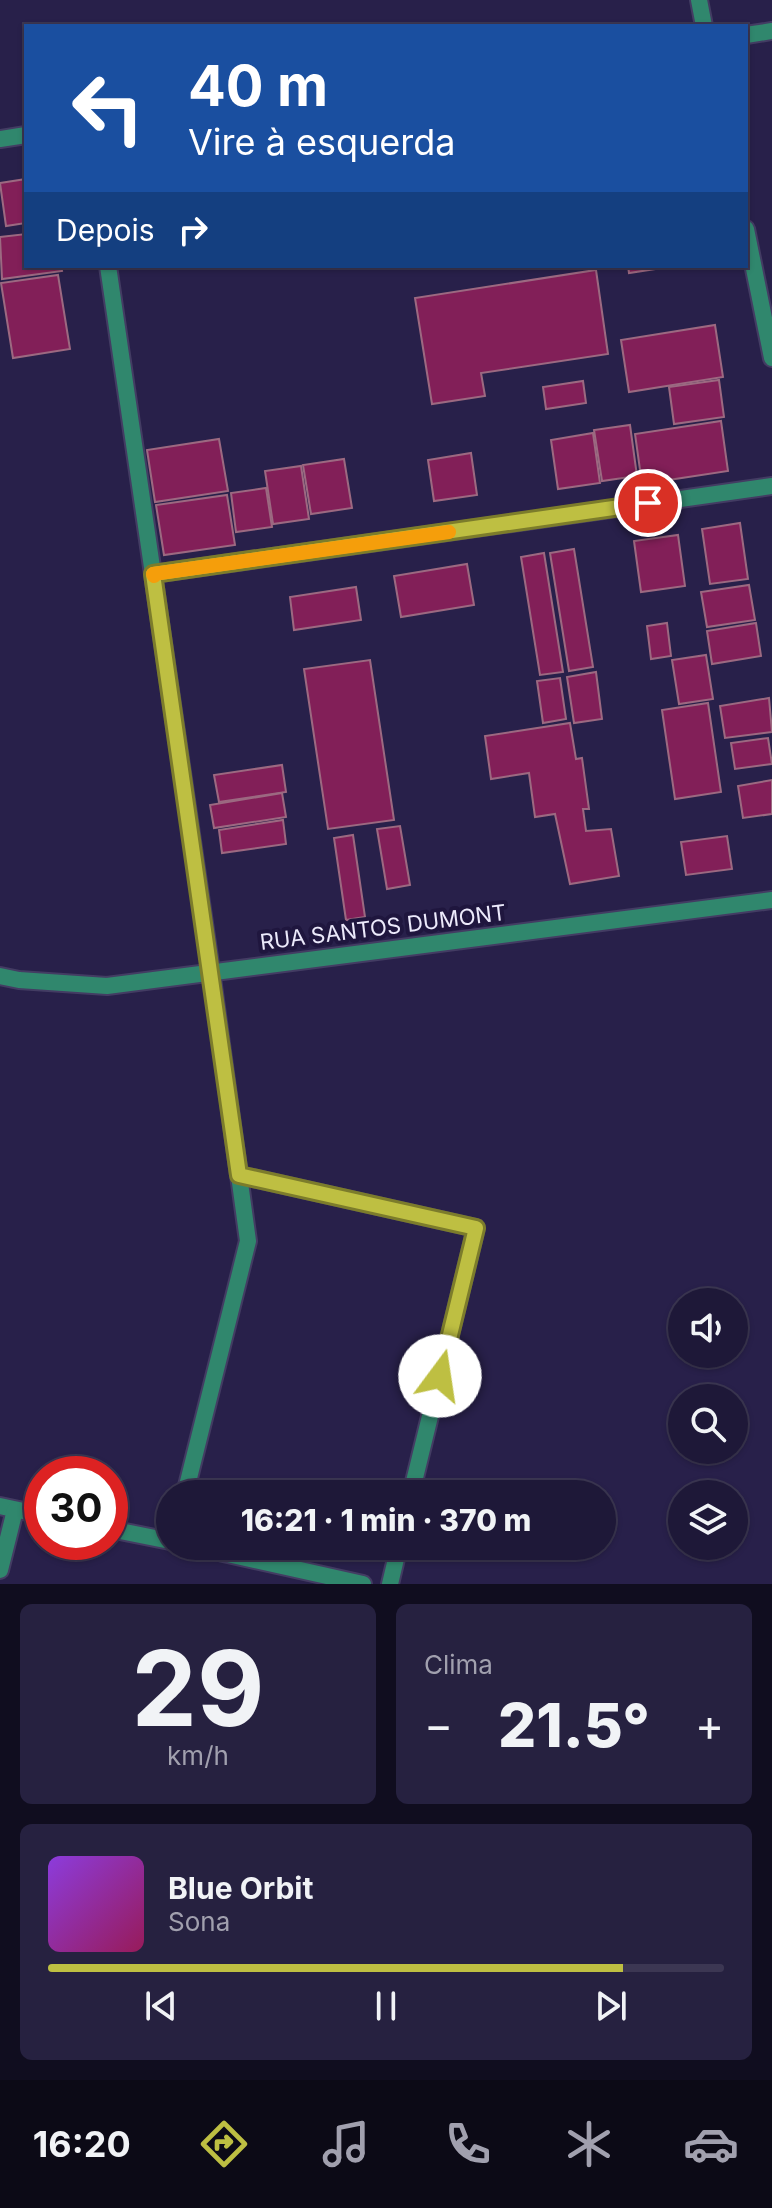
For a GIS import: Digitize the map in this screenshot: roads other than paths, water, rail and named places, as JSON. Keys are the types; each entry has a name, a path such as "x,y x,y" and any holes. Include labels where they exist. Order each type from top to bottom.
{"street":[{"path":"699,0 704,24"},
{"path":"748,35 772,31"},
{"path":"0,139 24,135"},
{"path":"748,239 772,358"},
{"path":"108,268 248,1241 188,1480"},
{"path":"153,574 772,486"},
{"name":"RUA SANTOS DUMONT","path":"0,976 107,986 772,900"},
{"path":"239,1175 476,1228 414,1480"},
{"path":"0,1570 7,1508"},
{"path":"128,1533 156,1538"},
{"path":"255,1560 363,1584"},
{"path":"390,1584 396,1560"}]}
